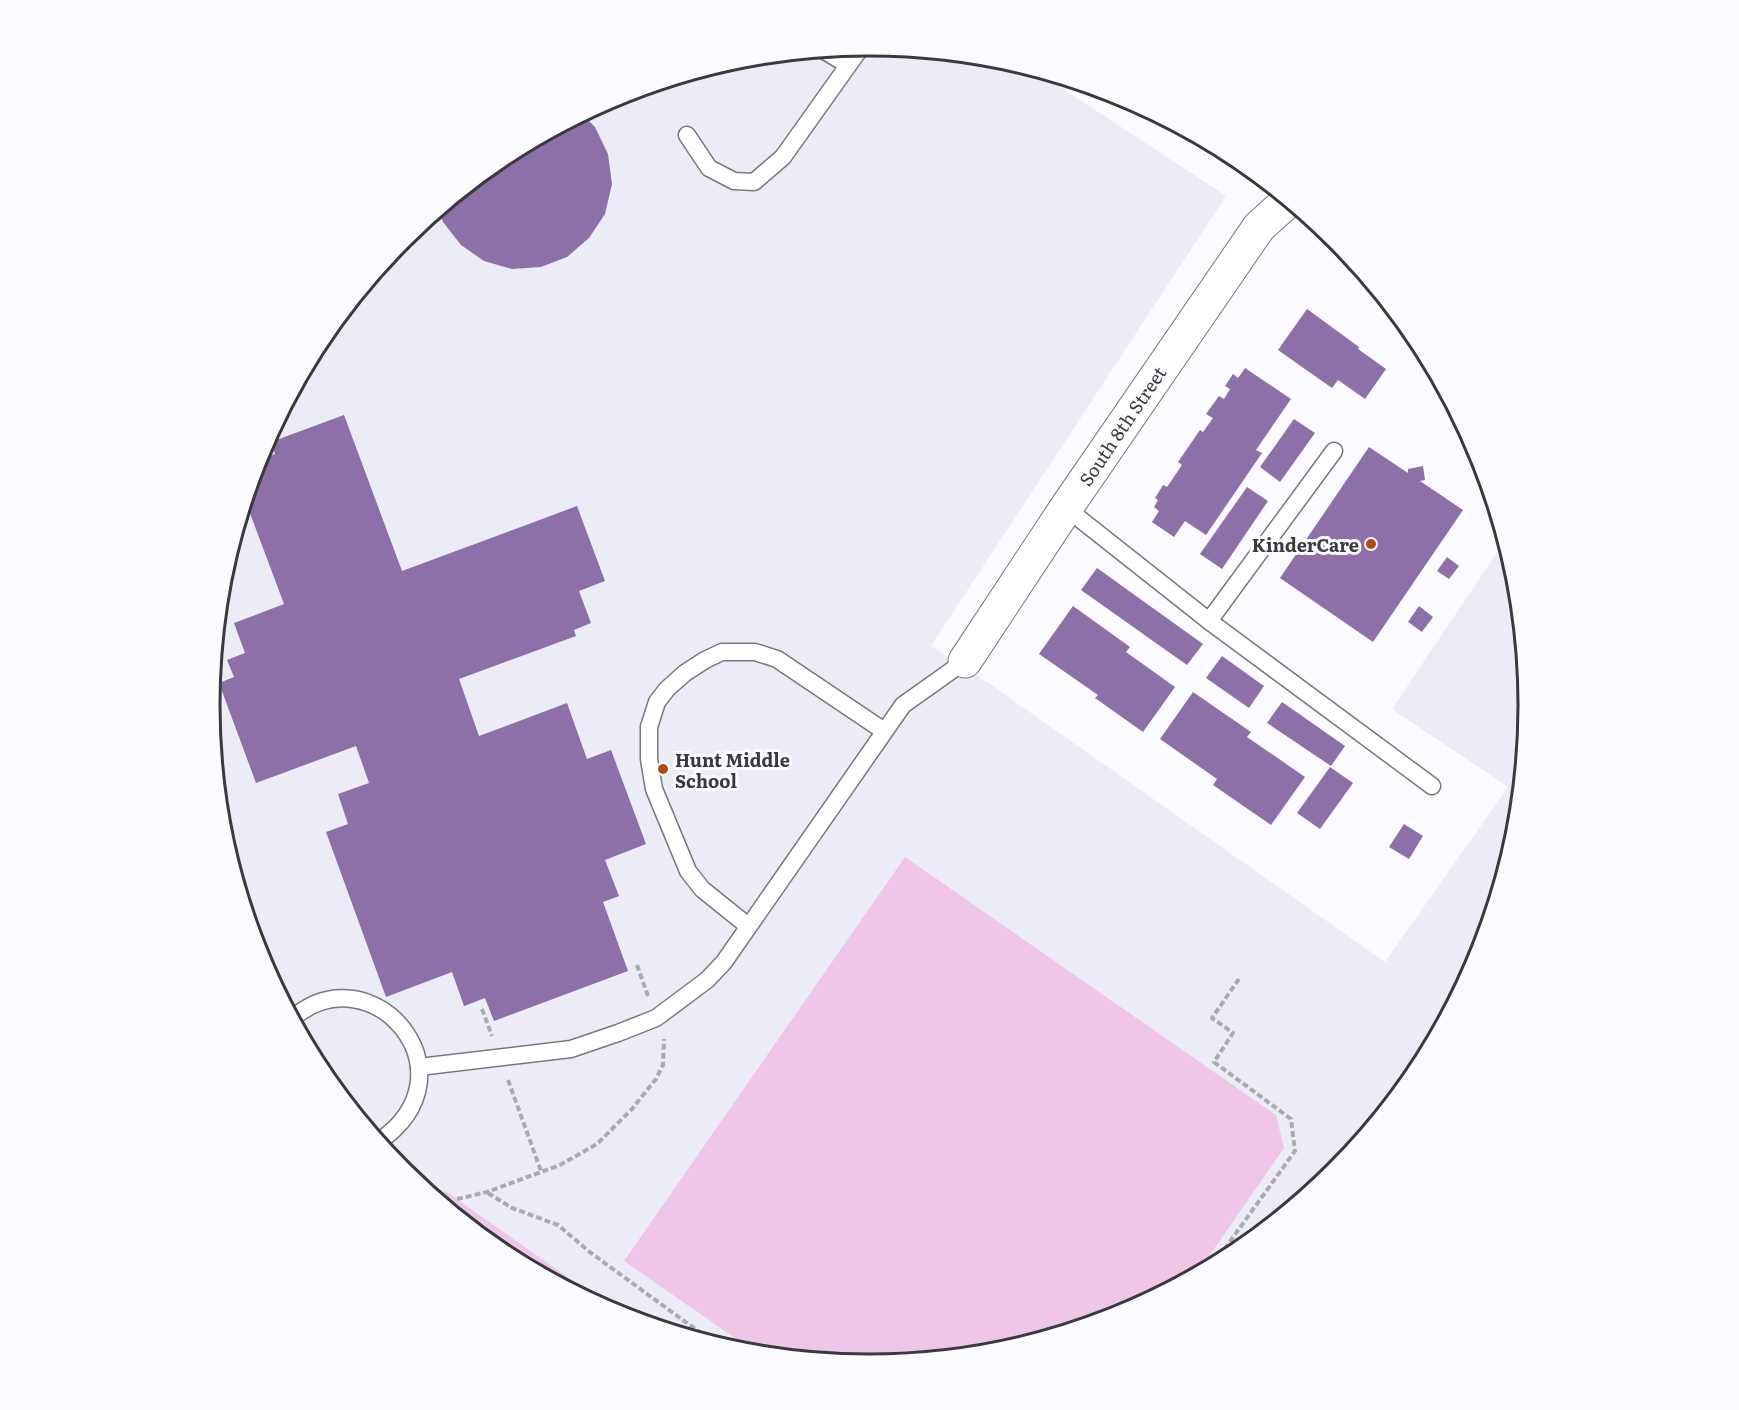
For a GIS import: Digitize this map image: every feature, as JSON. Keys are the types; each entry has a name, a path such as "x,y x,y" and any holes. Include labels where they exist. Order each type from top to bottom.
{"street":[{"name":"South 8th Street","path":"965,661 1066,508 1259,226 1283,205"}],"lane":[{"path":"687,135 709,168 734,181 754,182 783,157 854,56"},
{"path":"835,57 848,65"},
{"path":"1209,621 1334,451"},
{"path":"1066,508 1209,621 1432,786"},
{"path":"748,926 702,889 688,871 654,789 649,759 649,727 657,702 667,688 705,660 722,652 755,652 777,659 884,731"},
{"path":"419,1067 571,1049 656,1018 707,980 724,962 903,705 965,661"},
{"path":"299,1014 327,1000 363,1001 380,1008 407,1032 415,1049 419,1067 419,1085 414,1103 405,1119 385,1137"}],"path":[{"path":"457,1199 487,1192 560,1165 597,1144 632,1110 656,1079 663,1065 664,1039 637,965"},
{"path":"1225,1248 1294,1151 1291,1119 1214,1062 1233,1033 1212,1018 1239,979"},
{"path":"482,1009 542,1171"},
{"path":"487,1192 512,1208 558,1225 591,1253 698,1331"}],"shaded area":[{"name":"Hunt Middle School","path":"870,56 954,61 996,68 1054,83 1226,196 931,646 987,682 1385,962 1508,787 1392,709 1500,548 1507,578 1518,663 1518,747 1507,832 1485,914 1470,954 1432,1030 1410,1066 1385,1100 1329,1164 1298,1193 1230,1245 1157,1288 1078,1320 996,1342 912,1353 870,1354 827,1353 743,1342 661,1320 621,1305 582,1288 509,1245 441,1193 410,1164 381,1133 329,1066 307,1030 269,954 254,914 232,832 221,747 220,705 221,663 232,578 254,496 269,456 307,380 329,344 381,277 410,246 474,190 509,165 582,122 621,105 661,90 743,68 827,57"},
{"path":"905,857 1276,1115 1284,1148 1207,1259 1157,1288 1118,1305 1078,1320 996,1342 912,1353 870,1354 827,1353 743,1342 624,1261"},
{"path":"445,1191 585,1289 509,1245 443,1194"}],"building":[{"path":"588,120 595,127 608,154 612,184 605,214 589,238 567,257 541,267 512,269 484,261 461,245 441,217 509,165 582,122"},
{"path":"1307,309 1386,369 1365,399 1338,380 1332,388 1278,350"},
{"path":"1245,368 1291,399 1256,450 1262,453 1206,535 1185,521 1174,537 1152,522 1159,511 1154,507 1158,500 1155,498 1163,485 1167,487 1182,465 1178,462 1200,430 1203,432 1213,418 1206,414 1219,396 1224,399 1230,389 1225,386 1233,374 1238,378"},
{"path":"344,415 402,571 577,506 605,581 579,591 591,623 574,630 576,636 459,679 479,736 567,703 587,759 611,750 646,844 605,860 619,896 603,902 628,971 494,1021 485,998 464,1006 452,972 386,997 326,832 348,824 338,794 369,783 356,746 256,783 220,687 221,682 234,677 227,660 245,653 234,623 284,604 249,512 269,456 275,454 273,448 277,440"},
{"path":"1294,419 1315,433 1280,482 1260,467"},
{"name":"KinderCare","path":"1369,447 1408,473 1408,469 1423,466 1425,480 1420,481 1463,510 1373,642 1280,578"},
{"path":"1247,487 1268,501 1222,569 1200,554"},
{"path":"1447,557 1459,566 1449,579 1437,571"},
{"path":"1097,568 1203,644 1187,665 1081,590"},
{"path":"1073,606 1130,647 1126,652 1175,687 1143,732 1095,698 1098,695 1039,654"},
{"path":"1419,606 1433,617 1422,632 1408,622"},
{"path":"1222,656 1264,686 1249,708 1206,678"},
{"path":"1193,692 1251,732 1247,737 1305,777 1271,825 1213,785 1217,779 1160,739"},
{"path":"1282,702 1345,746 1331,766 1267,723"},
{"path":"1330,767 1353,783 1320,829 1297,813"},
{"path":"1404,824 1423,836 1409,859 1389,847"}],"place":[{"name":"KinderCare","path":"1371,544"},
{"name":"Hunt Middle School","path":"663,769"}]}
